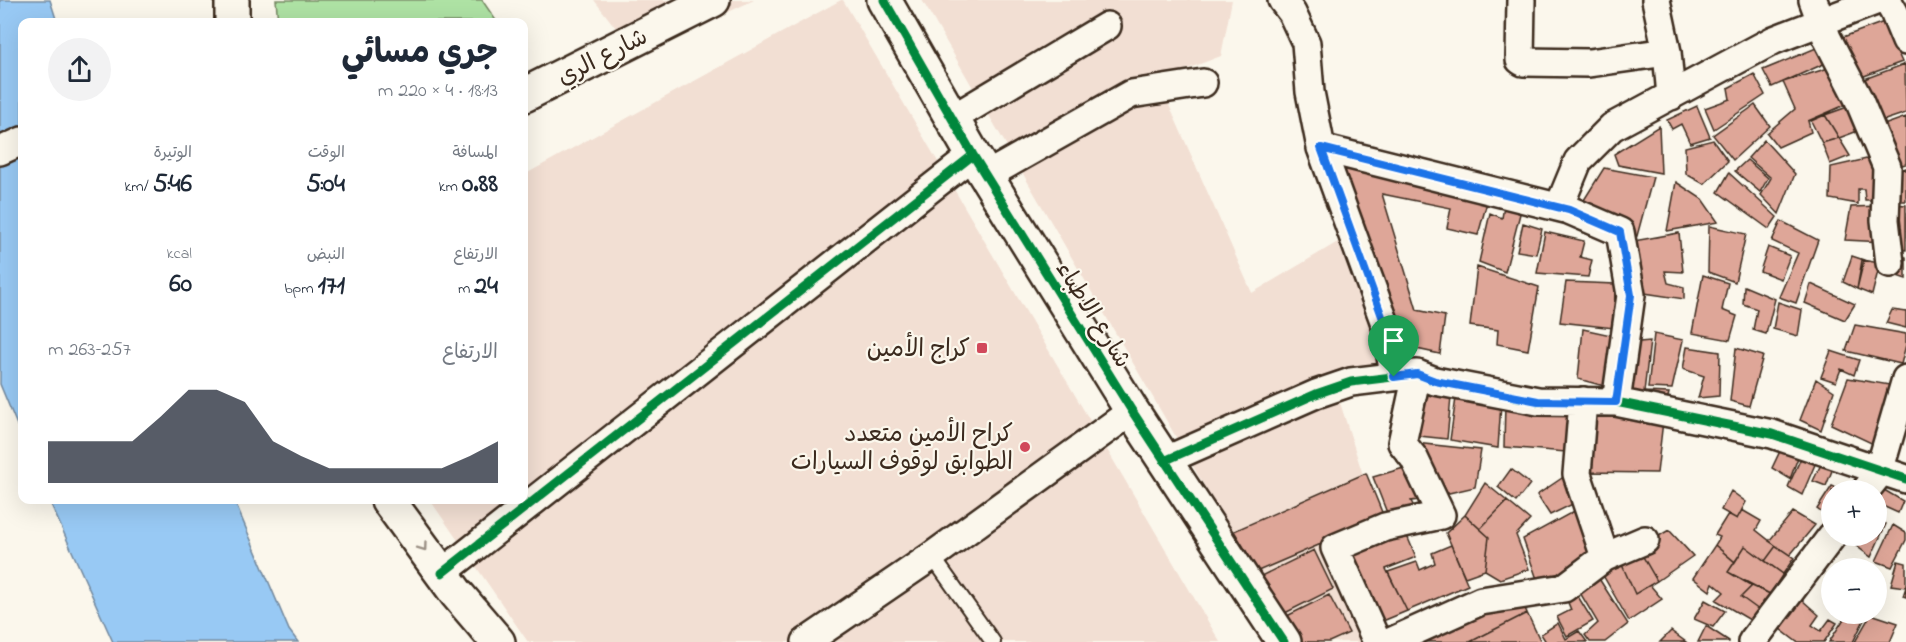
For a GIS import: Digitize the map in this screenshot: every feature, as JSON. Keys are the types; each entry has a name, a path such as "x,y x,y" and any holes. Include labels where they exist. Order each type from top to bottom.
{"street":[{"path":"232,0 232,18"},
{"name":"شارع الري","path":"528,93 713,0"},
{"name":"شارع الاطباء","path":"884,0 979,165 1132,411 1284,642"},
{"path":"1282,0 1292,13 1306,43 1310,92 1321,148 1387,330 1406,375 1402,443 1414,458 1441,515 1385,527 1335,548 1377,642"},
{"path":"1521,0 1520,60 1523,62 1589,63 1667,52"},
{"path":"1656,0 1667,52 1671,96"},
{"path":"1559,207 1578,161 1612,127 1774,40 1817,11 1878,0"},
{"path":"1887,0 1906,41"},
{"path":"1817,11 1827,38 1858,98 1887,167 1885,220 1890,263"},
{"path":"953,118 1107,26"},
{"path":"442,573 979,165 1131,94 1203,83"},
{"path":"0,151 18,143"},
{"path":"1321,148 1559,207 1620,232 1631,295 1616,402"},
{"path":"1164,461 1325,391 1351,382 1406,375 1538,401 1616,402 1772,434 1873,480 1906,479"},
{"path":"1873,480 1906,379"},
{"path":"1583,401 1577,474 1605,557"},
{"path":"806,642 932,556 1132,411"},
{"path":"391,504 442,573 498,642"},
{"path":"1390,642 1481,601 1564,588 1605,557 1645,540"},
{"path":"1763,638 1825,546"}],"lane":[{"path":"932,556 993,642"}],"shaded area":[{"path":"594,0 754,0 637,55"},
{"path":"843,0 1220,642 528,642 433,504 528,504 528,173"},
{"path":"922,0 1232,0 1221,56 1158,80 1252,293 1363,227 1397,360 1335,387 1384,541 1376,633 1427,642 1308,642 1244,554"}],"green space":[{"path":"276,0 482,0 494,18 278,18"}],"water":[{"path":"0,0 50,0 56,18 18,18 18,427 0,384"},
{"path":"51,504 236,504 289,630 298,642 113,642"}],"building":[{"path":"1884,22 1902,62 1856,79 1835,40"},
{"path":"1821,46 1828,62 1772,87 1763,70"},
{"path":"1905,64 1906,113 1876,123 1859,81"},
{"path":"1832,67 1852,102 1808,121 1811,132 1778,147 1767,133 1795,109 1783,82"},
{"path":"1754,74 1765,95 1714,129 1705,108 1730,99 1728,88"},
{"path":"1755,105 1770,126 1733,160 1713,135"},
{"path":"1853,105 1863,129 1839,138 1825,115"},
{"path":"1697,106 1710,137 1690,143 1681,124 1672,129 1667,120"},
{"path":"1825,115 1839,138 1822,143 1811,121"},
{"path":"1906,117 1906,164 1898,166 1881,126"},
{"path":"1659,126 1661,173 1618,165 1614,154"},
{"path":"1839,138 1850,156 1830,164 1822,143"},
{"path":"1713,140 1728,161 1704,184 1686,174 1685,147"},
{"path":"1764,140 1795,174 1779,214 1761,195 1771,178 1748,158"},
{"path":"1880,156 1883,200 1865,200 1864,189 1858,189 1858,204 1830,199 1831,167"},
{"path":"1338,159 1489,195 1478,235 1447,228 1451,208 1382,194 1417,310 1445,316 1440,354 1412,348 1398,337"},
{"path":"1747,160 1768,178 1760,192 1735,171"},
{"path":"1604,168 1653,177 1637,236 1579,208"},
{"path":"1906,168 1906,201 1892,201 1896,171"},
{"path":"1729,173 1777,217 1769,229 1718,192"},
{"path":"1676,182 1702,199 1718,222 1667,231"},
{"path":"1505,200 1522,206 1505,272 1479,262 1490,213 1502,218"},
{"path":"1892,204 1906,205 1906,250 1895,249"},
{"path":"1882,206 1884,242 1845,240 1851,207"},
{"path":"1781,221 1818,240 1796,303 1779,297 1798,253 1772,241"},
{"path":"1523,223 1542,229 1536,254 1517,251"},
{"path":"1709,226 1746,234 1735,282 1708,272"},
{"path":"1545,232 1584,241 1580,257 1592,260 1588,277 1537,273"},
{"path":"1679,233 1683,272 1665,271 1668,283 1684,287 1684,299 1638,292 1628,242"},
{"path":"1768,247 1790,256 1781,279 1760,271"},
{"path":"1897,255 1906,257 1906,279 1897,276"},
{"path":"1852,256 1864,260 1857,289 1843,282"},
{"path":"1862,260 1880,263 1872,295 1857,289"},
{"path":"1477,267 1539,287 1528,350 1497,344 1498,330 1470,326"},
{"path":"1703,275 1728,283 1722,310 1737,316 1730,340 1692,333"},
{"path":"1566,282 1615,284 1614,328 1560,322"},
{"path":"1811,284 1855,304 1845,320 1805,303"},
{"path":"1744,286 1775,299 1766,334 1753,330 1757,309 1743,304"},
{"path":"1778,302 1802,310 1798,336 1773,329"},
{"path":"1892,310 1906,312 1906,328 1886,323"},
{"path":"1855,325 1906,334 1906,345 1901,364 1846,351"},
{"path":"1583,329 1611,335 1608,387 1578,379"},
{"path":"1654,334 1683,340 1672,389 1648,388"},
{"path":"1650,341 1644,392 1669,393 1665,409 1624,398 1629,343"},
{"path":"1687,347 1720,352 1719,396 1698,398 1704,376 1683,369"},
{"path":"1736,348 1763,356 1749,406 1730,401"},
{"path":"1831,351 1859,360 1854,375 1841,369 1836,382 1821,377"},
{"path":"1848,378 1896,386 1884,449 1831,424"},
{"path":"1816,379 1834,391 1821,430 1800,420"},
{"path":"1419,390 1451,397 1447,439 1410,435"},
{"path":"1456,398 1501,403 1498,448 1450,440"},
{"path":"1505,403 1572,410 1566,452 1504,447"},
{"path":"1590,407 1663,421 1657,473 1582,472"},
{"path":"1415,443 1481,450 1475,487 1436,496"},
{"path":"1782,447 1800,452 1790,479 1772,468"},
{"path":"1804,451 1819,455 1802,495 1788,487"},
{"path":"1825,456 1833,468 1828,480 1821,480 1821,484 1813,481"},
{"path":"1414,465 1429,499 1411,501 1419,517 1391,523 1373,477"},
{"path":"1511,469 1530,484 1516,502 1498,487"},
{"path":"1366,473 1384,517 1258,571 1234,531"},
{"path":"1565,476 1577,502 1550,515 1537,495"},
{"path":"1485,483 1507,501 1480,529 1465,515"},
{"path":"1731,491 1746,502 1737,519 1721,510"},
{"path":"1887,492 1903,501 1898,513 1887,508"},
{"path":"1507,501 1530,520 1516,535 1529,569 1500,579 1485,570 1489,537 1480,529"},
{"path":"1578,509 1598,551 1539,585 1523,539"},
{"path":"1742,510 1761,521 1756,530 1776,546 1765,561 1745,546 1735,562 1715,545 1720,537 1715,535 1728,514 1737,519"},
{"path":"1793,512 1815,525 1790,555 1769,541"},
{"path":"1465,515 1489,537 1485,570 1465,577 1446,533"},
{"path":"1402,524 1416,557 1386,569 1407,611 1378,623 1346,546"},
{"path":"1893,525 1906,533 1906,540 1892,567 1887,565 1887,558 1877,558 1883,546 1887,546 1887,538"},
{"path":"1669,530 1693,556 1657,581 1638,548"},
{"path":"1451,545 1468,585 1407,611 1388,572 1417,562 1420,570 1435,563 1432,553"},
{"path":"1715,545 1735,562 1728,572 1752,586 1741,597 1759,610 1750,620 1716,600 1724,592 1713,583 1710,591 1693,578"},
{"path":"1745,546 1783,574 1770,594 1728,572"},
{"path":"1776,546 1794,558 1783,574 1765,561"},
{"path":"1856,546 1876,546 1871,557"},
{"path":"1638,548 1657,581 1635,594 1619,558"},
{"path":"1314,550 1333,589 1281,615 1259,577"},
{"path":"1619,558 1635,594 1650,585 1662,599 1629,621 1600,570"},
{"path":"1898,561 1906,563 1906,587 1891,585"},
{"path":"1596,574 1628,624 1605,642 1590,642 1585,635 1598,623 1576,586"},
{"path":"1752,586 1770,594 1759,610 1741,597"},
{"path":"1574,590 1593,621 1567,636 1557,617 1571,610 1565,595"},
{"path":"1329,595 1349,633 1329,642 1300,642 1281,619"},
{"path":"1521,599 1527,613 1470,642 1422,642 1420,639"},
{"path":"1705,600 1725,611 1713,627 1694,619"},
{"path":"1802,600 1819,615 1812,625 1821,631 1826,624 1836,624 1824,642 1797,642 1780,629"},
{"path":"1527,613 1541,642 1470,642"},
{"path":"1887,619 1898,623 1890,642 1855,642 1865,624 1887,624"},
{"path":"1558,623 1566,639 1579,631 1587,642 1546,642 1541,634"},
{"path":"1841,624 1862,624 1853,642 1829,642"},
{"path":"1706,626 1729,641 1729,642 1698,642"},
{"path":"1671,631 1686,642 1660,642"}],"cycle path":[{"path":"884,0 973,155 1132,411 1284,642"},
{"path":"442,573 973,155"},
{"path":"1164,461 1316,394 1351,382 1417,374 1435,381 1538,401 1616,402 1772,434 1906,479"}],"place":[{"name":"كراج الأمين","path":"982,348"},
{"name":"كراح الأمين متعدد الطوابق لوقوف السيارات","path":"1025,447"}],"route":[{"path":"1321,148 1569,210 1620,232 1631,295 1616,402 1538,401 1435,381 1417,374 1394,377 1387,330 1321,148"}]}
